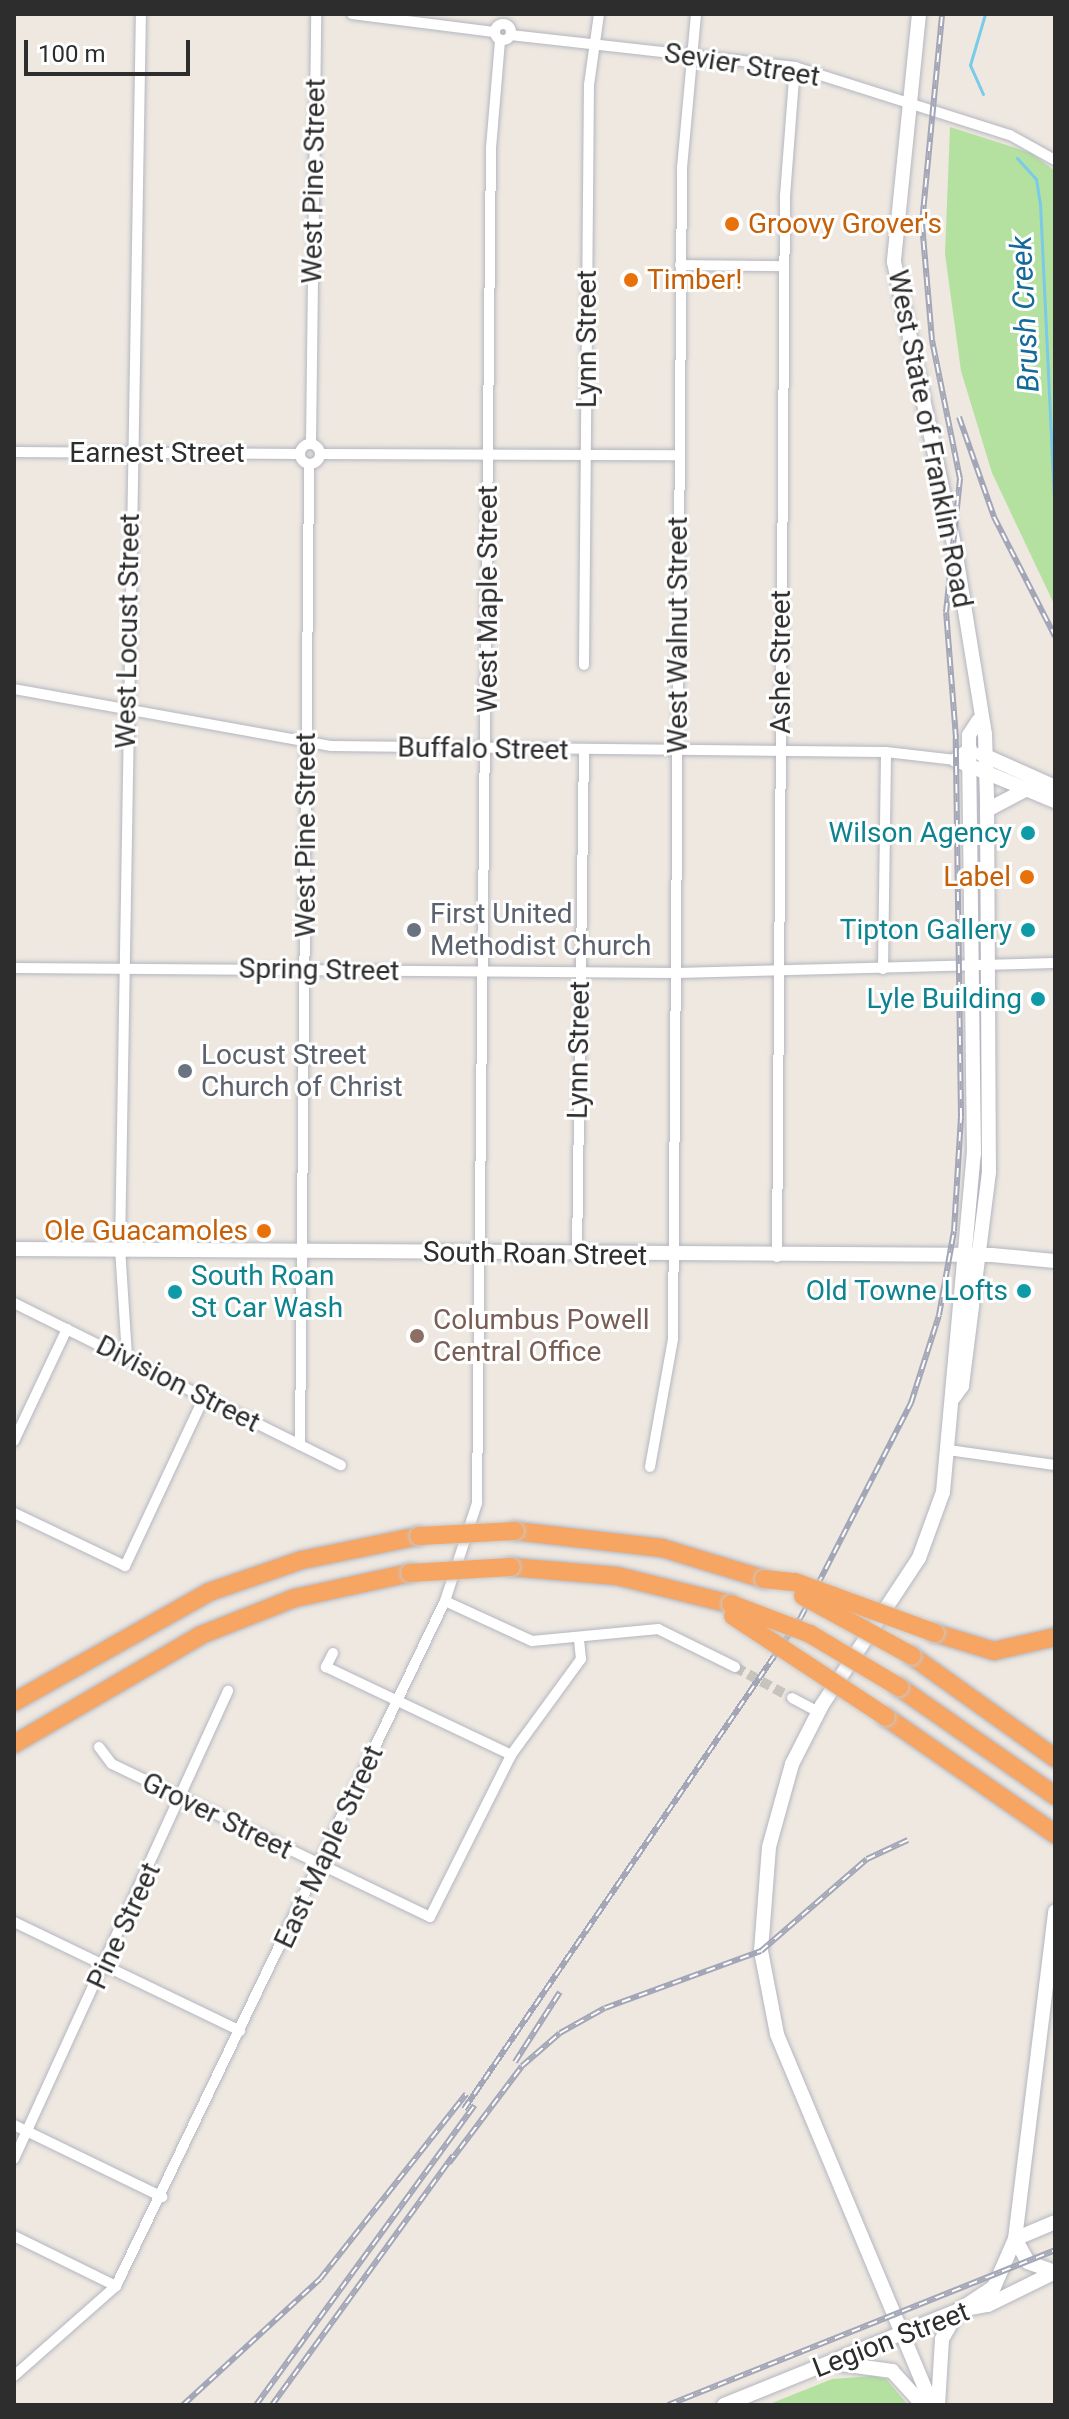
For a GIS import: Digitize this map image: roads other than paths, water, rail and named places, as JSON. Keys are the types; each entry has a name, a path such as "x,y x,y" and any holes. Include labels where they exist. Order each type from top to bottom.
{"highway":[{"path":"14,1702 209,1592 302,1560 419,1536 515,1531 630,1542 764,1579 912,1656 1051,1755"},
{"path":"14,1744 201,1635 295,1598 410,1573 511,1567 587,1571 688,1592 732,1610 810,1634 899,1687 1047,1791"},
{"path":"764,1579 795,1582 994,1651 1055,1637"},
{"path":"732,1610 1055,1834"}],"main road":[{"name":"West State of Franklin Road","path":"919,14 894,224 898,296 955,549 978,721 986,756 987,810 974,1144 954,1397"},
{"name":"West State of Franklin Road","path":"954,1397 962,1386 990,1151 980,965 963,763 978,721"},
{"path":"970,749 1055,787"},
{"name":"Buffalo Street","path":"963,763 1055,801"},
{"path":"987,810 1027,789"},
{"name":"South Roan Street","path":"14,1249 777,1257 980,1255 1055,1261"},
{"path":"932,2405 777,2034 762,1963 772,1829 818,1712 922,1552 942,1500 954,1397"},
{"path":"938,2405 939,2348 959,2310 994,2287 1015,2239 1055,1911"},
{"path":"1015,2239 1054,2222"},
{"path":"1015,2239 1028,2262 1055,2272"},
{"name":"Legion Street","path":"724,2405 959,2310 988,2305 1055,2272"},
{"path":"828,2363 892,2371 923,2405"}],"street":[{"name":"West Locust Street","path":"127,1356 120,1249 131,453 141,14"},
{"name":"West Pine Street","path":"311,443 316,14"},
{"name":"Sevier Street","path":"352,14 502,29 594,45 795,67 1010,135 1055,160"},
{"name":"Lynn Street","path":"584,665 594,45 599,14"},
{"name":"West Walnut Street","path":"650,1467 673,1339 680,265 696,14"},
{"name":"West Maple Street","path":"481,1253 488,749 491,148 502,29"},
{"name":"Ashe Street","path":"777,1257 784,266 795,67"},
{"path":"680,265 784,266"},
{"path":"320,454 311,443 299,454 309,464 320,454 678,455"},
{"name":"Earnest Street","path":"14,452 299,454"},
{"name":"West Pine Street","path":"300,1445 309,464"},
{"name":"Buffalo Street","path":"14,689 306,743 488,749 886,752 963,763"},
{"name":"Lynn Street","path":"577,1255 584,749"},
{"path":"883,969 886,752"},
{"name":"Spring Street","path":"14,968 676,973 1055,963"},
{"name":"East Maple Street","path":"14,2376 116,2286 321,1868 445,1601 477,1503 481,1253"},
{"name":"Division Street","path":"14,1303 127,1356 341,1465"},
{"path":"14,1441 67,1329"},
{"path":"14,1513 125,1566 204,1397"},
{"path":"948,1450 1055,1465"},
{"path":"445,1601 532,1641 579,1640 658,1629 735,1667"},
{"path":"333,1653 326,1667 511,1755 581,1659 579,1640"},
{"name":"Pine Street","path":"14,2159 184,1799 228,1691"},
{"path":"792,1698 818,1712"},
{"name":"Grover Street","path":"99,1747 112,1764 321,1868 430,1917 511,1755"},
{"path":"14,1922 240,2031"},
{"path":"14,2125 162,2197"},
{"path":"14,2236 116,2286"}],"waterway":[{"name":"Brush Creek","path":"983,94 970,65 985,14"},
{"name":"Brush Creek","path":"1017,158 1036,179 1040,203 1055,525"}],"tunnel":[{"path":"735,1667 792,1698"}],"railway":[{"path":"464,2109 801,1617 911,1403 939,1315 954,1231 961,1117 956,738 946,612 960,479 932,340 922,223 942,14"},
{"path":"959,417 994,517 1055,636"},
{"path":"449,2163 522,2066 560,2033 605,2008 761,1951 867,1859 908,1840"},
{"path":"515,2062 560,1992"},
{"path":"183,2405 320,2279 466,2094"},
{"path":"256,2405 475,2105"},
{"path":"272,2405 453,2156"},
{"path":"668,2405 1055,2250"}],"place":[{"name":"Groovy Grover's","path":"732,224"},
{"name":"Timber!","path":"631,280"},
{"name":"Wilson Agency","path":"1028,833"},
{"name":"Label","path":"1027,877"},
{"name":"First United Methodist Church","path":"414,930"},
{"name":"Tipton Gallery","path":"1028,930"},
{"name":"Lyle Building","path":"1038,999"},
{"name":"Locust Street Church of Christ","path":"185,1071"},
{"name":"Ole Guacamoles","path":"264,1231"},
{"name":"Old Towne Lofts","path":"1024,1291"},
{"name":"South Roan St Car Wash","path":"175,1292"},
{"name":"Columbus Powell Central Office","path":"417,1336"}]}
